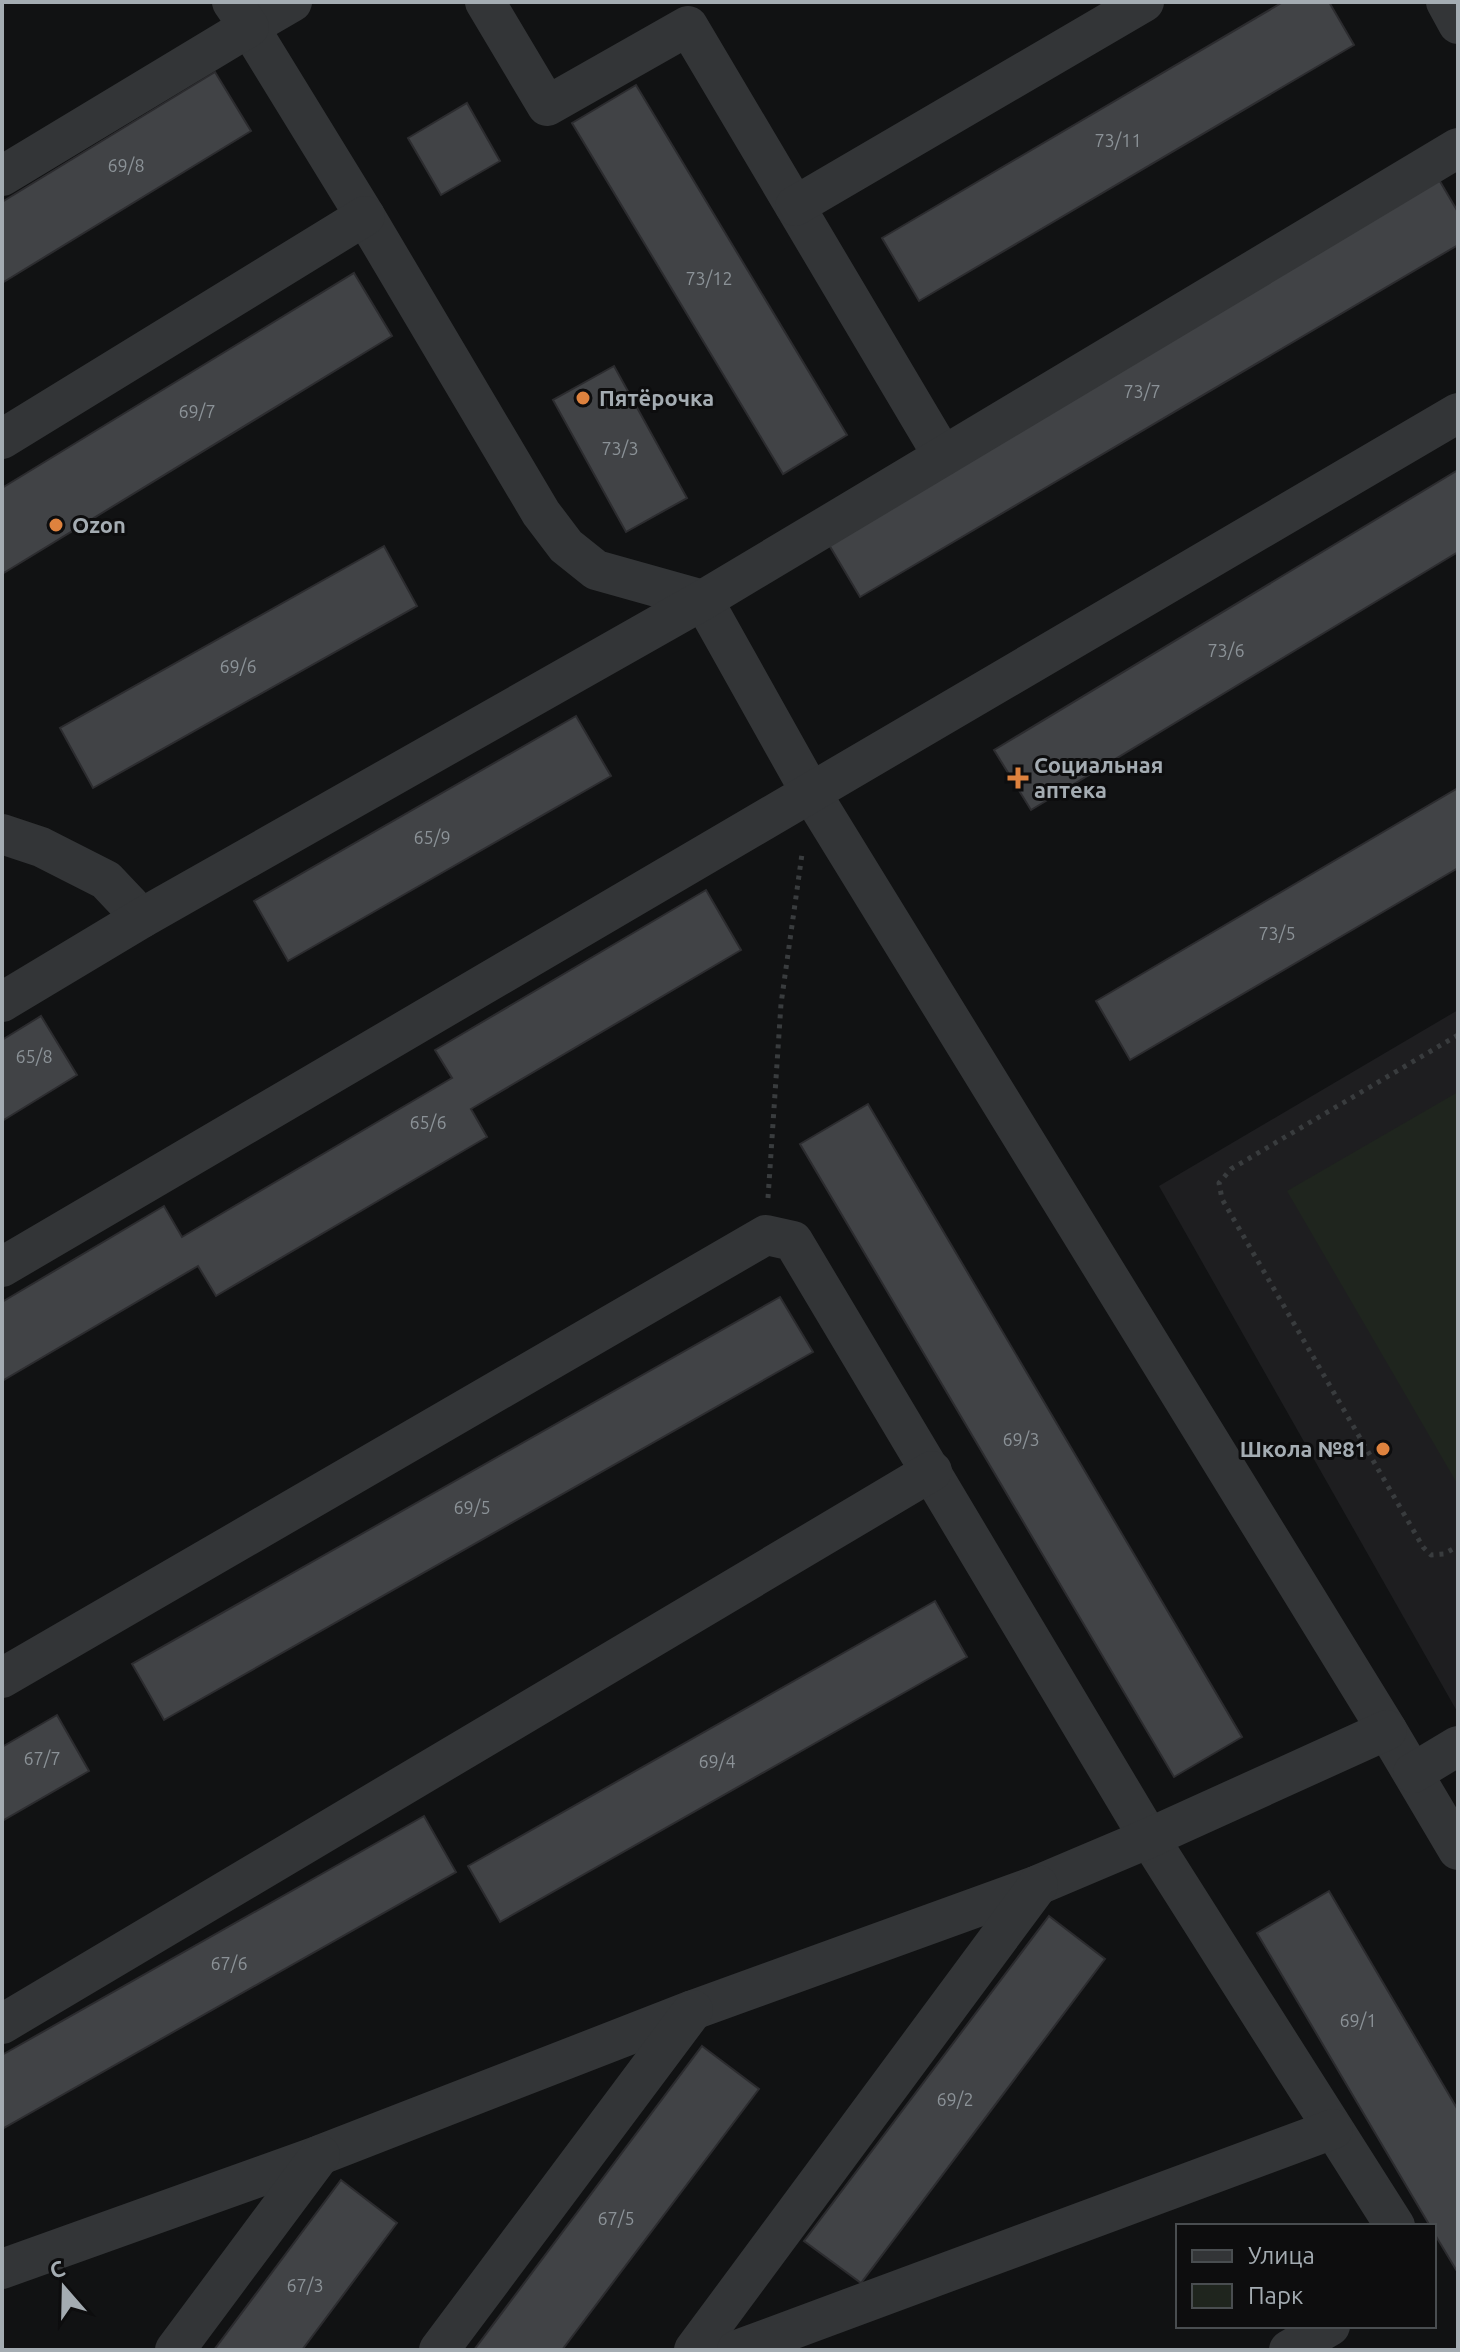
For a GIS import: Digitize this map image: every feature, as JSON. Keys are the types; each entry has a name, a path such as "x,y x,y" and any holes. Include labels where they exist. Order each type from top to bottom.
{"lane":[{"path":"2,176 240,14 292,2"},
{"path":"485,2 547,106 688,26 943,456"},
{"path":"795,206 1144,2"},
{"path":"1446,2 1458,24"},
{"path":"240,14 365,216 541,513 566,546 596,570 703,600 811,793 1458,1850"},
{"path":"2,1002 142,918 703,600 1458,148"},
{"path":"2,439 365,216"},
{"path":"2,1267 1458,413"},
{"path":"2,834 41,847 106,880 142,918"},
{"path":"2,1678 766,1235 793,1241 1149,1838 1394,2224"},
{"path":"2,2024 932,1471"},
{"path":"2,2269 320,2155 693,2010 1038,1885 1387,1730"},
{"path":"1413,1773 1458,1746"},
{"path":"694,2350 1038,1885"},
{"path":"439,2350 693,2010"},
{"path":"737,2350 1333,2129"},
{"path":"175,2350 320,2155"},
{"path":"1289,2350 1327,2328"}],"path":[{"path":"766,1235 781,1004 802,853"},
{"path":"1458,1035 1231,1169 1219,1183 1222,1199 1423,1547 1431,1555 1444,1554 1458,1546"}],"shaded area":[{"name":"Школа №81","path":"1458,1010 1458,1713 1159,1186"}],"green space":[{"path":"1458,1092 1458,1485 1287,1191"}],"building":[{"path":"1283,2 1329,2 1354,45 919,301 882,238"},
{"path":"215,72 251,131 2,283 2,202"},
{"path":"636,85 847,435 783,474 572,123"},
{"path":"467,103 500,161 441,195 408,138"},
{"path":"1438,178 1458,212 1458,245 860,597 825,538"},
{"path":"354,273 392,336 2,574 2,488"},
{"path":"614,366 687,498 626,532 553,400"},
{"path":"1458,470 1458,552 1031,810 994,750"},
{"path":"384,546 417,606 93,788 60,728"},
{"path":"576,716 611,776 288,961 254,901"},
{"path":"1458,788 1458,868 1130,1060 1096,1001"},
{"path":"706,890 741,950 471,1109 487,1137 216,1296 198,1266 2,1381 2,1302 164,1206 182,1237 452,1078 435,1050"},
{"path":"41,1016 77,1075 2,1121 2,1040"},
{"path":"868,1104 1242,1737 1174,1777 800,1144"},
{"path":"780,1297 813,1352 164,1720 132,1664"},
{"path":"935,1601 967,1657 500,1922 468,1866"},
{"path":"57,1715 89,1771 2,1821 2,1747"},
{"path":"424,1816 456,1872 2,2129 2,2055"},
{"path":"1329,1891 1458,2110 1458,2273 1436,2236 1436,2224 1429,2224 1257,1933"},
{"path":"1049,1916 1105,1959 861,2283 804,2241"},
{"path":"702,2046 759,2089 562,2350 474,2350"},
{"path":"341,2180 397,2223 302,2350 214,2350"}],"place":[{"name":"Пятёрочка","path":"583,398"},
{"name":"Ozon","path":"56,525"},
{"name":"Социальная аптека","path":"1018,778"},
{"name":"Школа №81","path":"1383,1449"}]}
